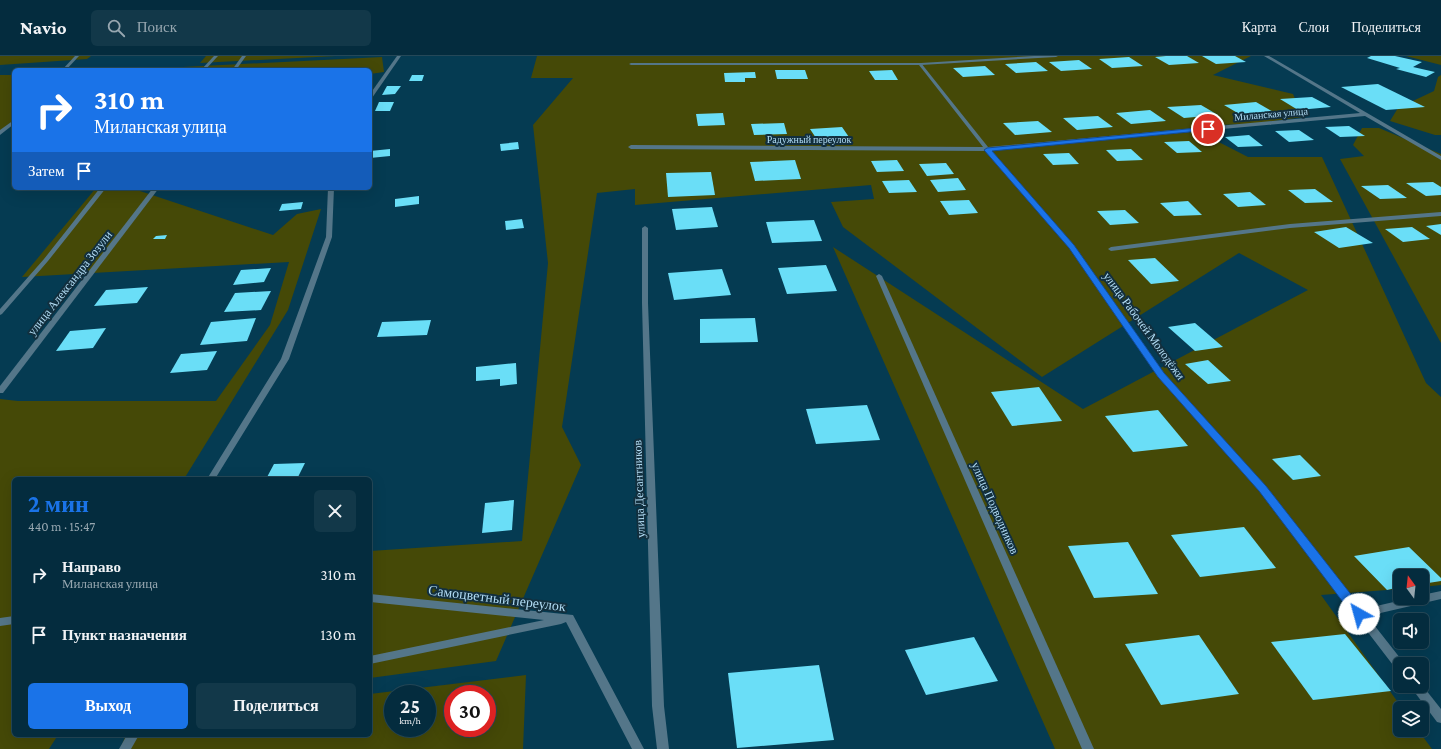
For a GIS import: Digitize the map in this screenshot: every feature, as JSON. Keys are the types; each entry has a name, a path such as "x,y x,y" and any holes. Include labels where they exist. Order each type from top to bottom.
{"street":[{"path":"66,68 77,56"},
{"path":"205,68 216,56"},
{"path":"235,68 244,56"},
{"path":"372,94 399,56"},
{"path":"631,64 919,62 1056,56"},
{"path":"1266,56 1441,158"},
{"name":"улица Рабочей Молодёжи","path":"919,62 987,150 1072,247 1161,375 1262,488 1393,657"},
{"name":"Миланская улица","path":"987,150 1365,114"},
{"path":"0,133 12,124"},
{"name":"Радужный переулок","path":"631,147 987,150"},
{"path":"0,313 46,260 101,190"},
{"name":"улица Александра Зозули","path":"0,391 142,209 155,190"},
{"path":"213,477 285,359 329,237 332,190"},
{"path":"1111,249 1290,226 1441,214"},
{"name":"улица Десантников","path":"645,228 645,303 657,698 663,749"},
{"name":"улица Подводников","path":"879,276 1088,749"},
{"path":"1359,614 1441,595"},
{"name":"Самоцветный переулок","path":"372,598 569,618 638,749"},
{"path":"372,660 569,618"},
{"path":"0,622 12,620"},
{"path":"1421,693 1441,718"},
{"path":"125,749 132,737"}],"shaded area":[{"path":"0,56 91,56 87,59 0,65"},
{"path":"206,56 336,56 200,63"},
{"path":"537,56 1251,56 1213,75 1293,94 1303,117 1253,124 1216,125 1209,137 1248,157 1322,157 1426,383 1441,397 1441,585 1429,586 1429,569 1393,569 1393,590 1321,595 1397,701 1393,701 1393,737 1423,737 1432,749 1055,749 833,247 1083,409 1308,290 1239,253 1042,377 843,227 831,202 874,199 871,185 635,205 635,189 597,193 562,427 581,465 496,661 372,678 372,551 522,541 548,263 533,125 573,78 531,78"},
{"path":"1406,56 1441,56 1441,65"},
{"path":"382,57 384,72 372,74 372,68 164,68"},
{"path":"0,75 12,75 12,122 0,131"},
{"path":"1441,75 1441,135 1435,135 1390,121 1398,108 1434,91 1438,77"},
{"path":"1362,128 1379,128 1441,154 1441,343 1340,159 1364,156 1353,145"},
{"path":"94,190 142,190 140,191 273,235 297,214 321,209 288,310 185,477 12,477 12,737 57,737 49,749 0,749 0,399 18,401 216,401 270,325 289,262 22,277"},
{"path":"526,675 523,749 120,749 125,737 372,737 372,694 384,692 384,737 436,737 436,686"}],"building":[{"path":"1187,56 1199,63 1169,65 1155,57"},
{"path":"1202,56 1235,56 1246,62 1216,64"},
{"path":"1371,56 1395,56 1422,62 1413,67 1435,72 1426,77 1396,69 1400,68 1367,58"},
{"path":"1129,57 1143,66 1112,68 1099,59"},
{"path":"1079,60 1092,69 1061,71 1049,62"},
{"path":"1036,62 1048,71 1016,73 1005,64"},
{"path":"985,66 995,75 963,77 953,68"},
{"path":"775,70 805,70 808,79 777,79"},
{"path":"892,70 898,80 875,80 869,71"},
{"path":"755,72 756,78 745,78 745,82 725,82 724,73"},
{"path":"412,75 424,75 422,81 409,81"},
{"path":"1378,84 1425,107 1386,110 1341,87"},
{"path":"387,86 401,86 395,94 382,95"},
{"path":"1312,97 1331,107 1298,110 1280,99"},
{"path":"379,102 394,102 390,111 375,111"},
{"path":"1256,102 1275,113 1241,115 1224,105"},
{"path":"1201,105 1218,115 1184,118 1167,107"},
{"path":"1150,110 1166,121 1131,124 1116,113"},
{"path":"723,113 725,125 698,126 696,114"},
{"path":"1098,116 1113,127 1077,130 1063,118"},
{"path":"1038,121 1052,132 1015,135 1003,123"},
{"path":"784,123 787,134 754,135 751,124"},
{"path":"1349,126 1365,136 1340,137 1325,127"},
{"path":"842,127 851,140 836,141 833,137 816,138 810,129"},
{"path":"1299,130 1314,140 1289,142 1275,131"},
{"path":"1249,135 1263,146 1238,147 1225,137"},
{"path":"1189,141 1202,152 1177,153 1164,142"},
{"path":"518,142 519,149 501,151 500,144"},
{"path":"390,149 390,156 372,158 372,151"},
{"path":"1131,149 1143,160 1117,161 1106,150"},
{"path":"1069,153 1079,164 1053,165 1043,154"},
{"path":"795,160 801,179 755,181 750,162"},
{"path":"897,160 904,171 877,172 871,161"},
{"path":"946,163 954,174 927,176 919,164"},
{"path":"711,172 715,195 668,197 666,173"},
{"path":"958,178 966,190 938,192 930,180"},
{"path":"909,180 917,192 889,193 882,181"},
{"path":"1433,182 1441,187 1441,195 1426,196 1406,183"},
{"path":"1388,185 1407,198 1380,199 1361,186"},
{"path":"1315,189 1333,202 1305,203 1288,190"},
{"path":"1250,192 1266,205 1238,207 1223,194"},
{"path":"419,196 419,204 395,207 395,199"},
{"path":"969,200 978,213 949,215 940,201"},
{"path":"1188,201 1202,215 1174,216 1160,203"},
{"path":"303,202 301,209 279,211 282,204"},
{"path":"712,207 718,227 676,230 672,209"},
{"path":"1125,210 1139,223 1110,225 1097,211"},
{"path":"522,219 524,228 506,230 505,221"},
{"path":"814,220 822,241 772,243 766,222"},
{"path":"1441,224 1441,235 1426,226"},
{"path":"1346,227 1373,243 1339,248 1314,232"},
{"path":"1412,227 1430,239 1403,242 1385,229"},
{"path":"167,235 165,239 153,239 156,236"},
{"path":"1155,258 1179,281 1151,284 1128,260"},
{"path":"826,265 837,291 787,294 778,268"},
{"path":"271,268 264,282 233,285 241,270"},
{"path":"722,269 731,295 674,300 668,273"},
{"path":"148,287 137,303 94,306 106,290"},
{"path":"271,291 261,310 224,312 235,293"},
{"path":"256,318 247,341 200,345 211,322"},
{"path":"755,318 758,342 700,343 700,319"},
{"path":"431,320 427,335 377,337 382,322"},
{"path":"1195,323 1223,347 1195,351 1168,327"},
{"path":"106,328 93,348 56,351 70,331"},
{"path":"217,351 207,370 170,373 181,354"},
{"path":"1208,360 1231,381 1208,384 1185,364"},
{"path":"516,363 517,384 500,386 500,379 476,381 476,367"},
{"path":"1039,387 1062,421 1012,426 991,392"},
{"path":"867,405 880,440 816,444 806,409"},
{"path":"1158,410 1188,446 1133,452 1105,416"},
{"path":"1300,455 1321,476 1293,480 1272,459"},
{"path":"305,463 298,477 267,477 274,464"},
{"path":"514,500 512,530 482,533 485,503"},
{"path":"1244,527 1276,568 1200,577 1171,535"},
{"path":"1128,542 1158,594 1094,598 1068,546"},
{"path":"1409,547 1441,578 1441,581 1429,583 1429,569 1393,569 1393,589 1387,590 1354,556"},
{"path":"1345,634 1391,691 1313,700 1271,642"},
{"path":"1199,635 1239,694 1161,705 1125,644"},
{"path":"974,637 998,681 926,695 905,650"},
{"path":"819,665 834,740 737,748 728,673"}],"route":[{"path":"1208,129 987,150 1072,247 1161,375 1262,488 1359,614"}]}
